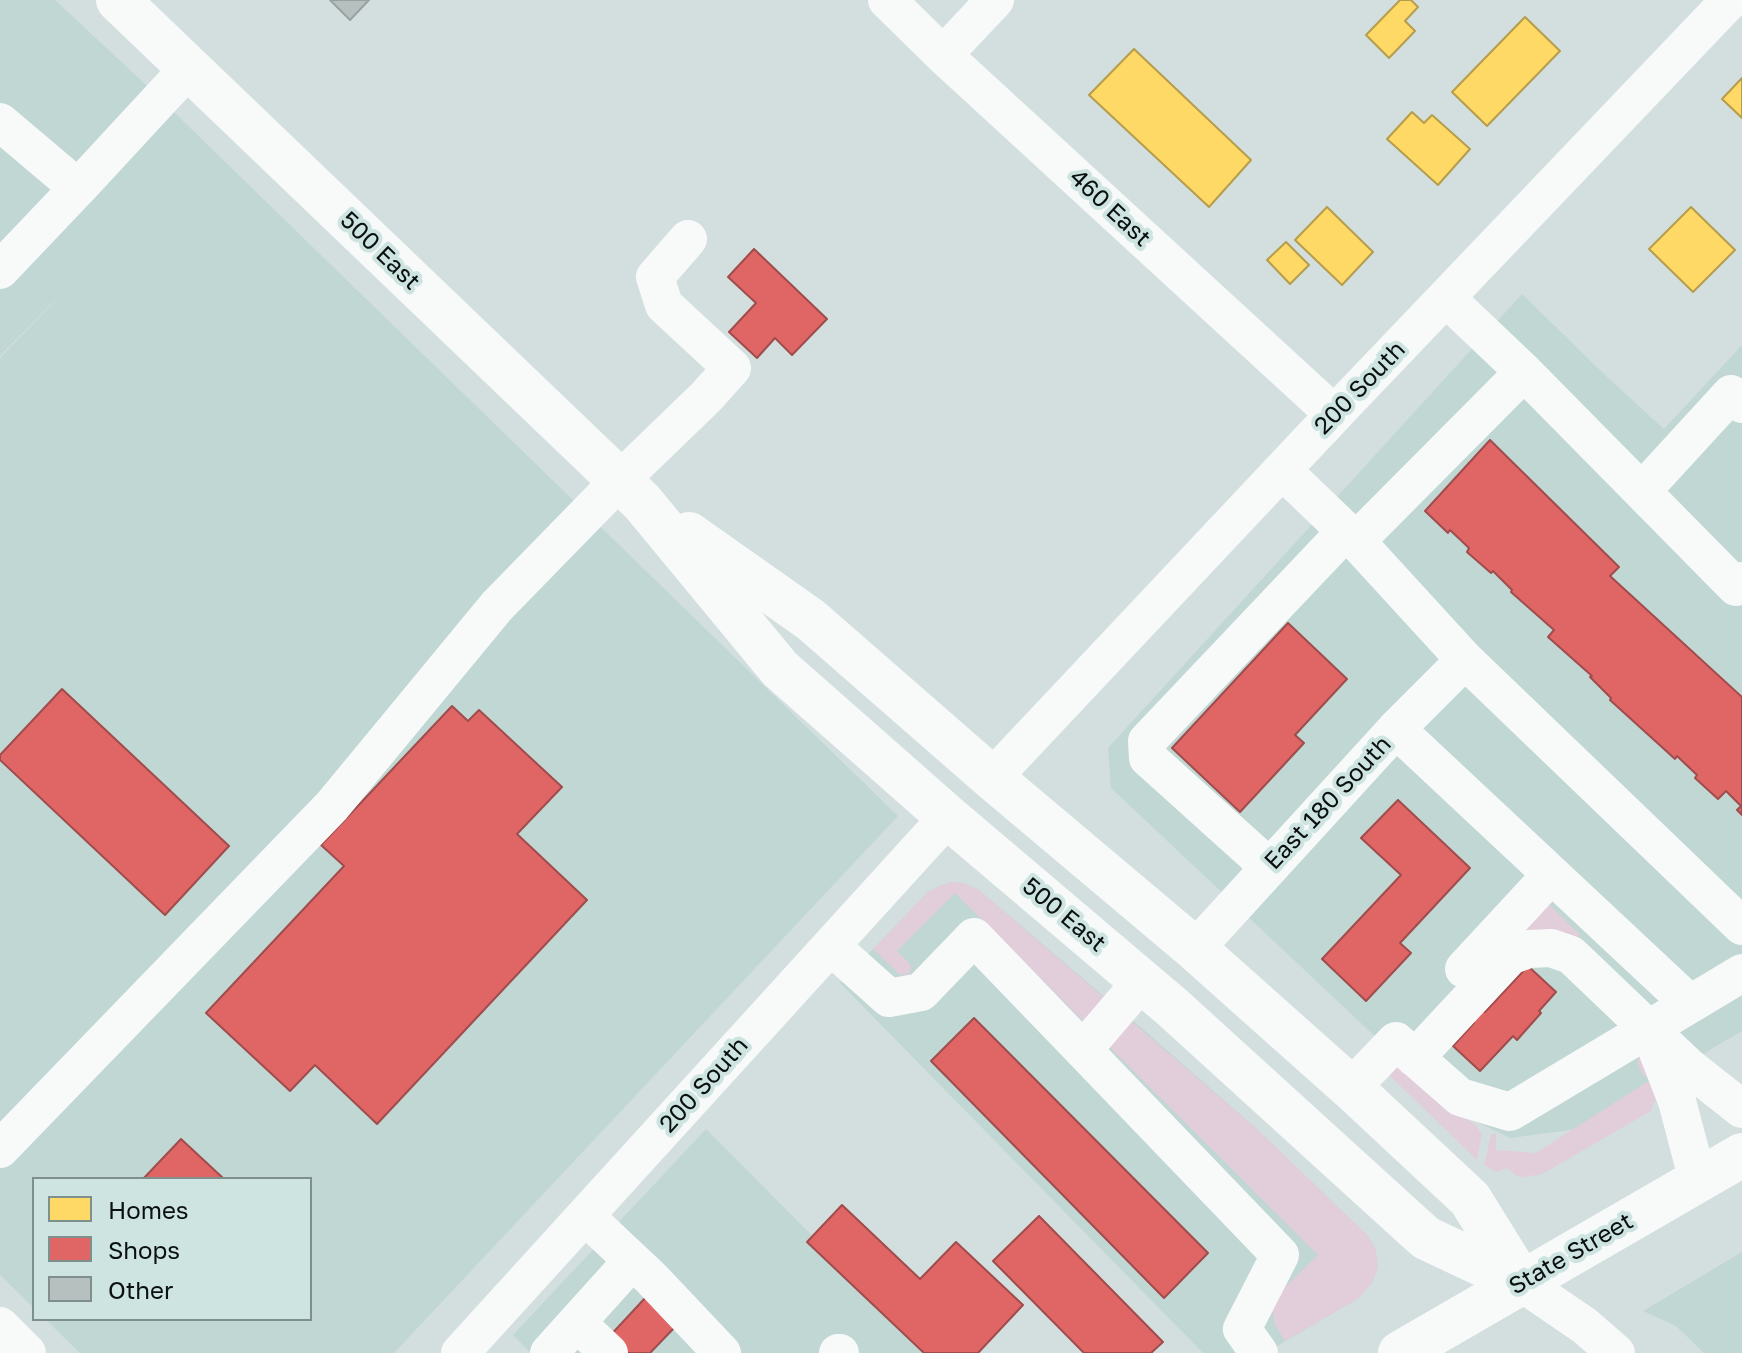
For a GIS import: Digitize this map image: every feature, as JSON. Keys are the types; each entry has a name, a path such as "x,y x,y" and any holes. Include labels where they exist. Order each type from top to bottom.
{"main road":[{"name":"500 East","path":"118,0 631,491 780,669 948,817 1142,981 1426,1238 1522,1283"},
{"name":"500 East","path":"631,491 811,620 1195,949 1470,1199 1522,1283"},
{"name":"State Street","path":"1400,1353 1742,1155"}],"street":[{"name":"460 East","path":"887,0 1334,414"},
{"path":"943,55 995,0"},
{"name":"200 South","path":"992,778 1730,0"},
{"path":"0,270 189,68"},
{"path":"0,122 78,188"},
{"path":"0,1149 332,806 497,606 631,491 732,368 664,305 655,277 688,239"},
{"path":"1446,298 1524,372 1736,587 1742,581"},
{"path":"1269,867 1148,758 1147,741 1351,536 1524,372"},
{"path":"1642,491 1731,394 1742,404"},
{"path":"1282,470 1351,536 1465,660 1742,926"},
{"name":"East 180 South","path":"1195,949 1396,729 1465,660"},
{"path":"1396,729 1690,1004"},
{"name":"200 South","path":"475,1348 585,1216 948,817"},
{"path":"1406,1049 1551,875"},
{"path":"831,946 889,998 921,992 974,937 1280,1255 1242,1329 1259,1353"},
{"path":"1351,1088 1406,1049 1510,956 1529,949 1551,948 1571,955 1637,1018 1646,1031 1677,1101 1698,1181"},
{"path":"1406,1049 1460,1097 1510,1112 1742,973"},
{"path":"1083,1050 1142,981"},
{"path":"1646,1031 1742,1109"},
{"path":"585,1216 722,1353"},
{"path":"549,1353 632,1261"},
{"name":"500 East","path":"1522,1283 1585,1326 1616,1353"},
{"path":"577,1323 609,1353"},
{"path":"0,1326 27,1353"}],"shaded area":[{"path":"0,0 55,0 898,816 394,1353 80,1353 47,1321 312,1321 312,1177 32,1177 32,1306 0,1275 0,358 80,275 0,356"},
{"path":"1522,294 1664,429 1742,345 1742,1031 1636,1093 1585,1128 1510,1138 1477,1122 1415,1074 1111,788 1108,748"},
{"path":"952,882 979,890 1145,1031 1258,1130 1367,1235 1375,1248 1378,1267 1372,1283 1359,1298 1265,1353 1203,1353 840,983 928,892"},
{"path":"952,882 979,890 1258,1130 1367,1235 1375,1248 1378,1267 1372,1283 1359,1298 1285,1341 1275,1325 1272,1309 1279,1293 1318,1255 955,893 897,951 911,965 909,974 900,975 873,949 928,892"},
{"path":"1547,902 1580,935 1573,942 1517,931"},
{"path":"1641,1057 1661,1083 1662,1095 1651,1111 1542,1174 1517,1176 1507,1168 1496,1172 1484,1165 1491,1135 1496,1133 1496,1150 1536,1153 1650,1080 1643,1075 1638,1064"},
{"path":"1396,1064 1450,1111 1474,1123 1482,1134 1477,1160 1386,1072"},
{"path":"706,1129 929,1353 531,1353 513,1335"},
{"path":"1742,1252 1742,1353 1704,1353 1676,1326 1643,1311"}],"building: Homes":[{"path":"1400,0 1411,0 1418,7 1405,21 1415,31 1389,58 1366,35"},
{"path":"1525,17 1560,51 1487,126 1452,92"},
{"path":"1134,49 1251,160 1209,207 1089,95"},
{"path":"1742,78 1742,118 1722,99"},
{"path":"1412,112 1424,123 1432,115 1470,149 1438,185 1387,139"},
{"path":"1327,207 1373,252 1342,285 1295,240"},
{"path":"1691,207 1735,250 1693,292 1649,249"},
{"path":"1286,242 1309,265 1290,284 1267,260"}],"building: Shops":[{"path":"754,249 827,319 792,355 775,338 757,358 729,332 756,303 728,277"},
{"path":"1490,440 1619,567 1610,576 1742,697 1742,815 1737,810 1741,806 1726,791 1718,799 1677,756 1675,759 1610,700 1592,676 1548,637 1554,630 1511,592 1493,571 1491,573 1467,552 1469,548 1450,530 1448,533 1425,511"},
{"path":"1288,623 1347,679 1295,735 1304,743 1240,812 1172,748"},
{"path":"62,689 229,846 165,915 0,760 0,755"},
{"path":"452,706 468,721 479,710 562,787 517,834 587,900 377,1124 315,1065 290,1091 206,1013 344,866 321,845"},
{"path":"1398,800 1470,868 1400,943 1411,953 1366,1001 1322,959 1401,875 1361,838"},
{"path":"1528,966 1556,992 1517,1040 1513,1036 1480,1071 1453,1046 1474,1023 1467,1018 1479,1006 1485,1012"},
{"path":"974,1018 1208,1253 1164,1298 931,1061"},
{"path":"181,1139 222,1177 145,1177"},
{"path":"842,1205 920,1279 956,1242 1023,1305 978,1353 924,1353 807,1242"},
{"path":"1039,1216 1163,1342 1151,1353 1084,1353 993,1261"},
{"path":"646,1297 676,1326 650,1353 594,1353"}],"building: Other":[{"path":"330,0 369,0 350,20"}]}
